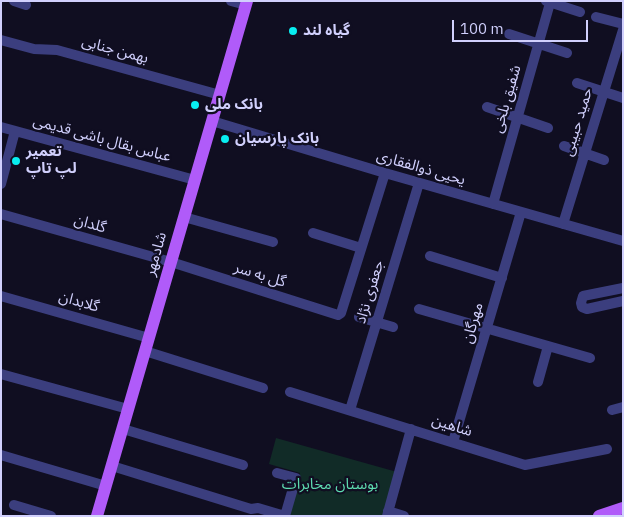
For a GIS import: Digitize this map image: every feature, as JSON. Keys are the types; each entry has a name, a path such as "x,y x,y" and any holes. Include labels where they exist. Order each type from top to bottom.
{"main road":[{"name":"شادمهر","path":"97,516 246,3"},
{"path":"599,516 620,511"}],"street":[{"path":"14,1 26,5"},
{"path":"232,1 246,3"},
{"path":"548,2 580,12"},
{"name":"شفیق بلخی","path":"493,204 548,2"},
{"path":"596,17 623,24"},
{"name":"حمید حبیبی","path":"563,224 623,30"},
{"path":"509,34 567,53"},
{"name":"بهمن جنابی","path":"1,40 34,49 57,50 220,94"},
{"path":"577,83 623,98"},
{"path":"487,107 548,128"},
{"name":"یحیی ذوالفقاری","path":"212,121 623,241"},
{"name":"عباس بقال باشی قدیمی","path":"1,127 195,180"},
{"path":"1,184 16,131"},
{"path":"564,146 604,160"},
{"path":"313,232 361,248 385,173"},
{"name":"جعفری نژاد","path":"350,410 419,183"},
{"name":"مهرگان","path":"453,442 521,212"},
{"name":"گلدان","path":"1,214 171,262"},
{"path":"184,217 273,242"},
{"name":"گل به سر","path":"171,262 340,314 361,248"},
{"path":"430,256 502,278"},
{"path":"623,288 583,296 581,303 582,307 587,309 623,302"},
{"name":"گلابدان","path":"1,296 149,338"},
{"path":"419,310 590,358"},
{"path":"359,316 393,327"},
{"path":"538,382 548,346"},
{"path":"145,352 263,388"},
{"path":"1,374 128,409"},
{"name":"شاهین","path":"290,392 525,465 607,449"},
{"path":"122,429 243,465"},
{"path":"404,516 388,513 412,429"},
{"path":"1,455 106,486"},
{"path":"112,466 285,516 296,478 277,473"},
{"path":"14,505 51,516"}],"green space":[{"name":"بوستان مخابرات","path":"276,438 397,472 383,516 294,516 288,514 300,473 269,464"}],"place":[{"name":"گیاه لند","path":"293,31"},
{"name":"بانک ملی","path":"195,105"},
{"name":"بانک پارسیان","path":"225,139"},
{"name":"تعمیر لپ تاپ","path":"16,161"}]}
